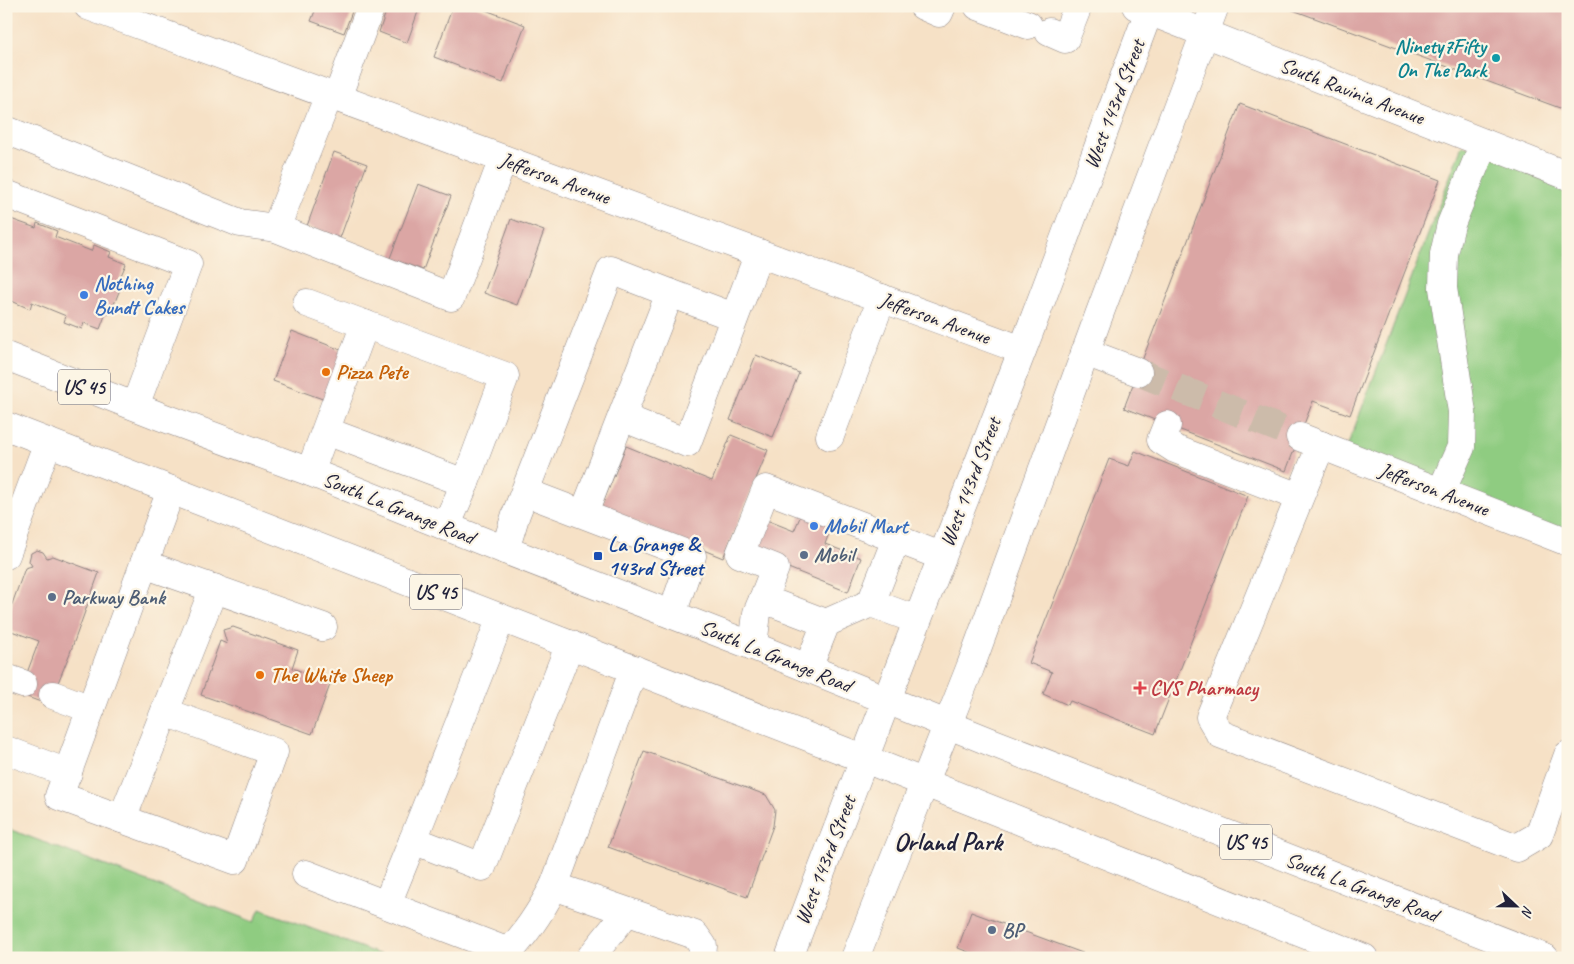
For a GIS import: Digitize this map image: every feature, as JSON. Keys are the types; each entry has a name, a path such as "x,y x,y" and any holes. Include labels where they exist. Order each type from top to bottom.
{"main road":[{"name":"Jefferson Avenue","path":"88,6 1022,350"},
{"path":"276,228 371,6"},
{"path":"923,6 940,13 942,6"},
{"path":"978,6 1065,39 1078,6"},
{"path":"854,958 970,668 1085,352 1215,6"},
{"name":"South Ravinia Avenue","path":"1145,8 1568,176"},
{"name":"West 143rd Street","path":"789,958 838,824 865,759 1022,350 1145,8"},
{"path":"6,130 240,224 276,228 451,297 503,159"},
{"path":"1441,492 1462,447 1462,412 1443,288 1444,254 1451,224 1484,143"},
{"path":"6,194 188,264 135,406"},
{"path":"622,417 687,443 759,253"},
{"path":"504,550 524,492 611,270 734,317"},
{"path":"584,513 670,293"},
{"path":"830,436 882,298"},
{"path":"307,303 505,376 465,483 446,527"},
{"path":"310,472 366,324"},
{"path":"1085,352 1138,372"},
{"name":"South La Grange Road","path":"6,356 310,472 504,550 753,646 947,725 1544,958"},
{"path":"1167,425 1161,440 1174,449 1299,496 1210,717 1220,734 1518,848 1539,835 1568,755"},
{"name":"US 45","path":"6,426 925,782 1364,958"},
{"path":"326,432 465,483"},
{"name":"Jefferson Avenue","path":"1299,496 1310,441 1568,542"},
{"path":"6,555 48,442"},
{"path":"753,646 757,613 775,568 740,554 766,489 942,556"},
{"path":"165,712 274,752 235,860 59,796 172,490"},
{"path":"524,492 584,513 692,556 672,614"},
{"path":"871,603 896,539"},
{"path":"144,564 323,628"},
{"path":"122,819 214,588"},
{"path":"763,599 826,623"},
{"path":"808,668 826,623 871,603 917,620"},
{"path":"387,904 501,618"},
{"path":"413,840 482,867 570,644"},
{"path":"306,874 387,904 506,955 536,919 554,886 568,854 634,669"},
{"path":"53,695 92,708"},
{"path":"6,750 68,774"},
{"path":"554,886 695,935 703,946 702,958"},
{"path":"590,958 626,912"}],"green space":[{"path":"1462,145 1568,186 1568,538 1346,450"},
{"path":"6,828 254,922 260,909 389,958 6,958"}],"building":[{"path":"317,6 354,6 344,33 311,21"},
{"path":"388,6 420,6 407,43 379,32"},
{"path":"453,6 475,6 525,25 503,83 434,57"},
{"name":"Ninety7Fifty On The Park","path":"1282,6 1568,6 1568,111"},
{"path":"1240,104 1440,180 1350,415 1313,401 1286,471 1124,408"},
{"path":"334,152 367,164 340,238 307,226"},
{"path":"418,184 451,196 423,270 390,258"},
{"path":"6,211 9,213 8,218 36,228 37,223 57,231 55,237 91,251 94,245 111,252 109,257 126,264 119,280 123,282 110,314 106,313 100,329 84,323 82,329 64,322 66,316 32,302 30,309 7,299 9,295 6,294"},
{"path":"511,219 544,231 517,305 484,293"},
{"path":"292,331 346,352 328,401 273,381"},
{"path":"756,355 799,373 773,437 730,420"},
{"path":"731,435 768,450 723,558 601,508 626,446 712,481"},
{"path":"1135,451 1248,496 1155,734 1070,701 1068,705 1043,694 1052,672 1029,663 1109,459 1129,466"},
{"name":"Mobil","path":"804,508 834,520 825,544 861,558 848,592 746,551 759,517 794,531"},
{"name":"Parkway Bank","path":"37,550 43,552 47,558 53,556 99,573 49,705 19,694 39,641 6,629 6,621 25,568 32,566 29,561 31,553"},
{"name":"The White Sheep","path":"233,627 298,650 292,668 331,682 312,734 201,695 220,641 227,644 223,630"},
{"path":"644,751 766,795 775,810 773,826 747,897 608,847"},
{"name":"BP","path":"971,912 1096,958 984,958 958,948"}],"tunnel":[{"path":"1138,372 1300,437"}],"place":[{"name":"Ninety7Fifty On The Park","path":"1496,58"},
{"name":"Nothing Bundt Cakes","path":"84,295"},
{"name":"Pizza Pete","path":"326,372"},
{"name":"Mobil Mart","path":"814,526"},
{"name":"Mobil","path":"804,555"},
{"name":"La Grange & 143rd Street","path":"598,556"},
{"name":"Parkway Bank","path":"52,597"},
{"name":"The White Sheep","path":"260,675"},
{"name":"CVS Pharmacy","path":"1140,688"},
{"name":"BP","path":"992,930"}],"district":[{"name":"Orland Park","path":"948,841"}]}
